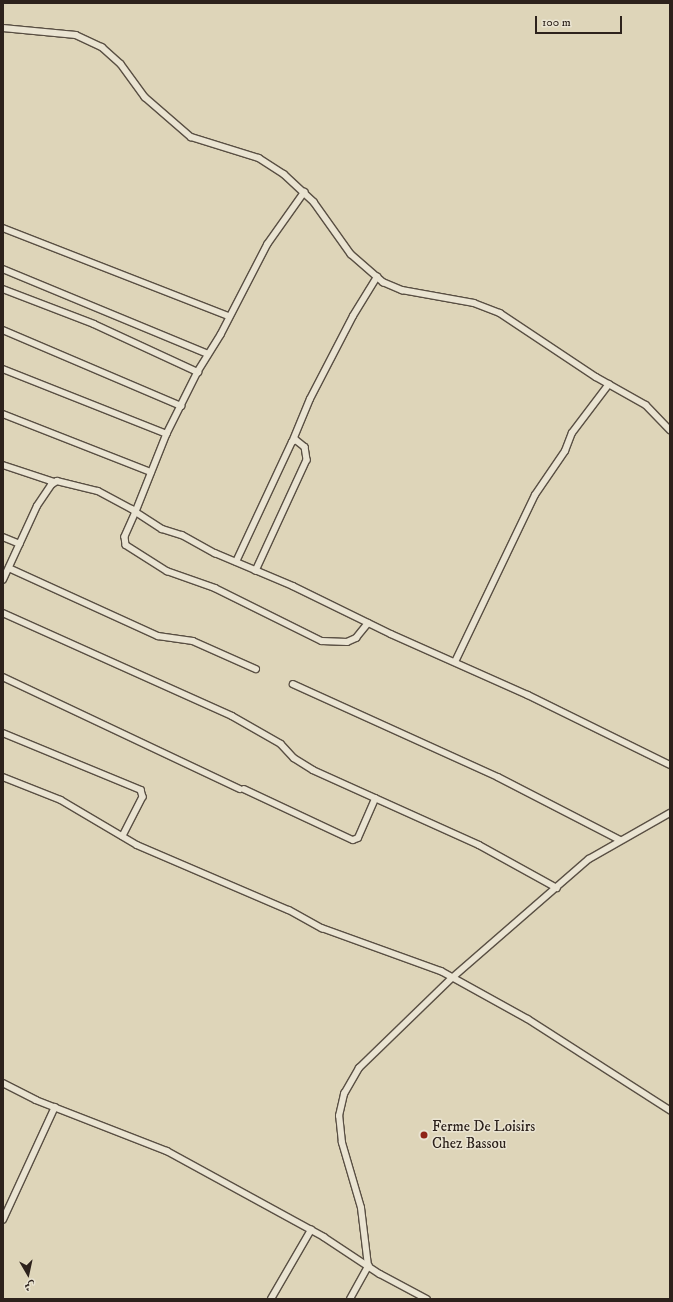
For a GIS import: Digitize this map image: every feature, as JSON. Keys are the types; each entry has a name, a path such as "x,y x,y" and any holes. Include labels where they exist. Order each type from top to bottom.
{"street":[{"path":"3,28 62,33 90,40 113,56 145,97 191,138 259,158 284,174 305,192 351,254 377,277 402,290 454,298 486,307 512,320 608,384 646,405 670,430"},
{"path":"305,192 268,244 198,372 167,434 151,472 125,537 126,545 167,571 215,588 322,641 347,642 356,638 368,623"},
{"path":"3,228 229,316"},
{"path":"3,269 208,354"},
{"path":"236,562 293,440 310,399 353,316 377,277"},
{"path":"3,289 94,324 198,372"},
{"path":"3,330 182,406"},
{"path":"3,369 167,434"},
{"path":"455,662 535,495 565,450 572,432 608,384"},
{"path":"3,414 151,472"},
{"path":"256,571 308,457 305,447 298,441 293,440"},
{"path":"3,465 54,482 98,491 136,512 162,529 182,535 236,562 293,586 368,623 455,662 670,765"},
{"path":"3,580 6,570 20,544 37,506 54,482"},
{"path":"3,537 20,544"},
{"path":"6,570 158,636 193,641 256,669"},
{"path":"3,613 232,716 281,744 294,758 312,770 479,845 557,888"},
{"path":"3,677 353,840 358,838 375,799"},
{"path":"293,684 503,779 620,840"},
{"path":"3,733 141,790 143,797 123,836"},
{"path":"3,777 61,800 123,836 333,933 425,964 528,1019 670,1110"},
{"path":"350,1299 368,1266 361,1208 339,1129 340,1106 352,1079 368,1057 452,978 589,859 620,840 670,813"},
{"path":"3,1084 55,1107 167,1151 311,1230 368,1266 427,1299"},
{"path":"3,1220 55,1107"},
{"path":"271,1299 311,1230"}],"place":[{"name":"Ferme De Loisirs Chez Bassou","path":"424,1135"}]}
